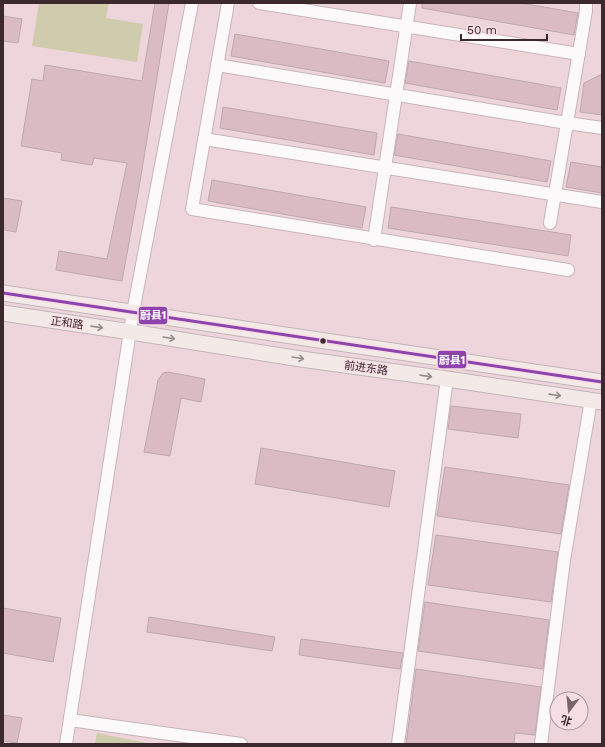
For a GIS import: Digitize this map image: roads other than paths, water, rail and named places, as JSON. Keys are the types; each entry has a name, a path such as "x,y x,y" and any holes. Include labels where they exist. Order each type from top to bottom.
{"main road":[{"name":"正和路","path":"3,293 133,312"},
{"name":"前进东路","path":"133,312 602,382"},
{"name":"正和路","path":"3,313 131,332"},
{"name":"前进东路","path":"131,332 301,359 596,401"}],"street":[{"path":"66,744 133,312 192,3"},
{"path":"228,3 192,209 374,240 568,270"},
{"path":"259,3 579,54"},
{"path":"374,240 410,3"},
{"path":"550,223 579,54 586,3"},
{"path":"217,66 567,124 602,128"},
{"path":"204,139 602,202"},
{"path":"398,744 447,379"},
{"path":"541,744 564,560 596,401"},
{"path":"70,720 241,744"}]}
